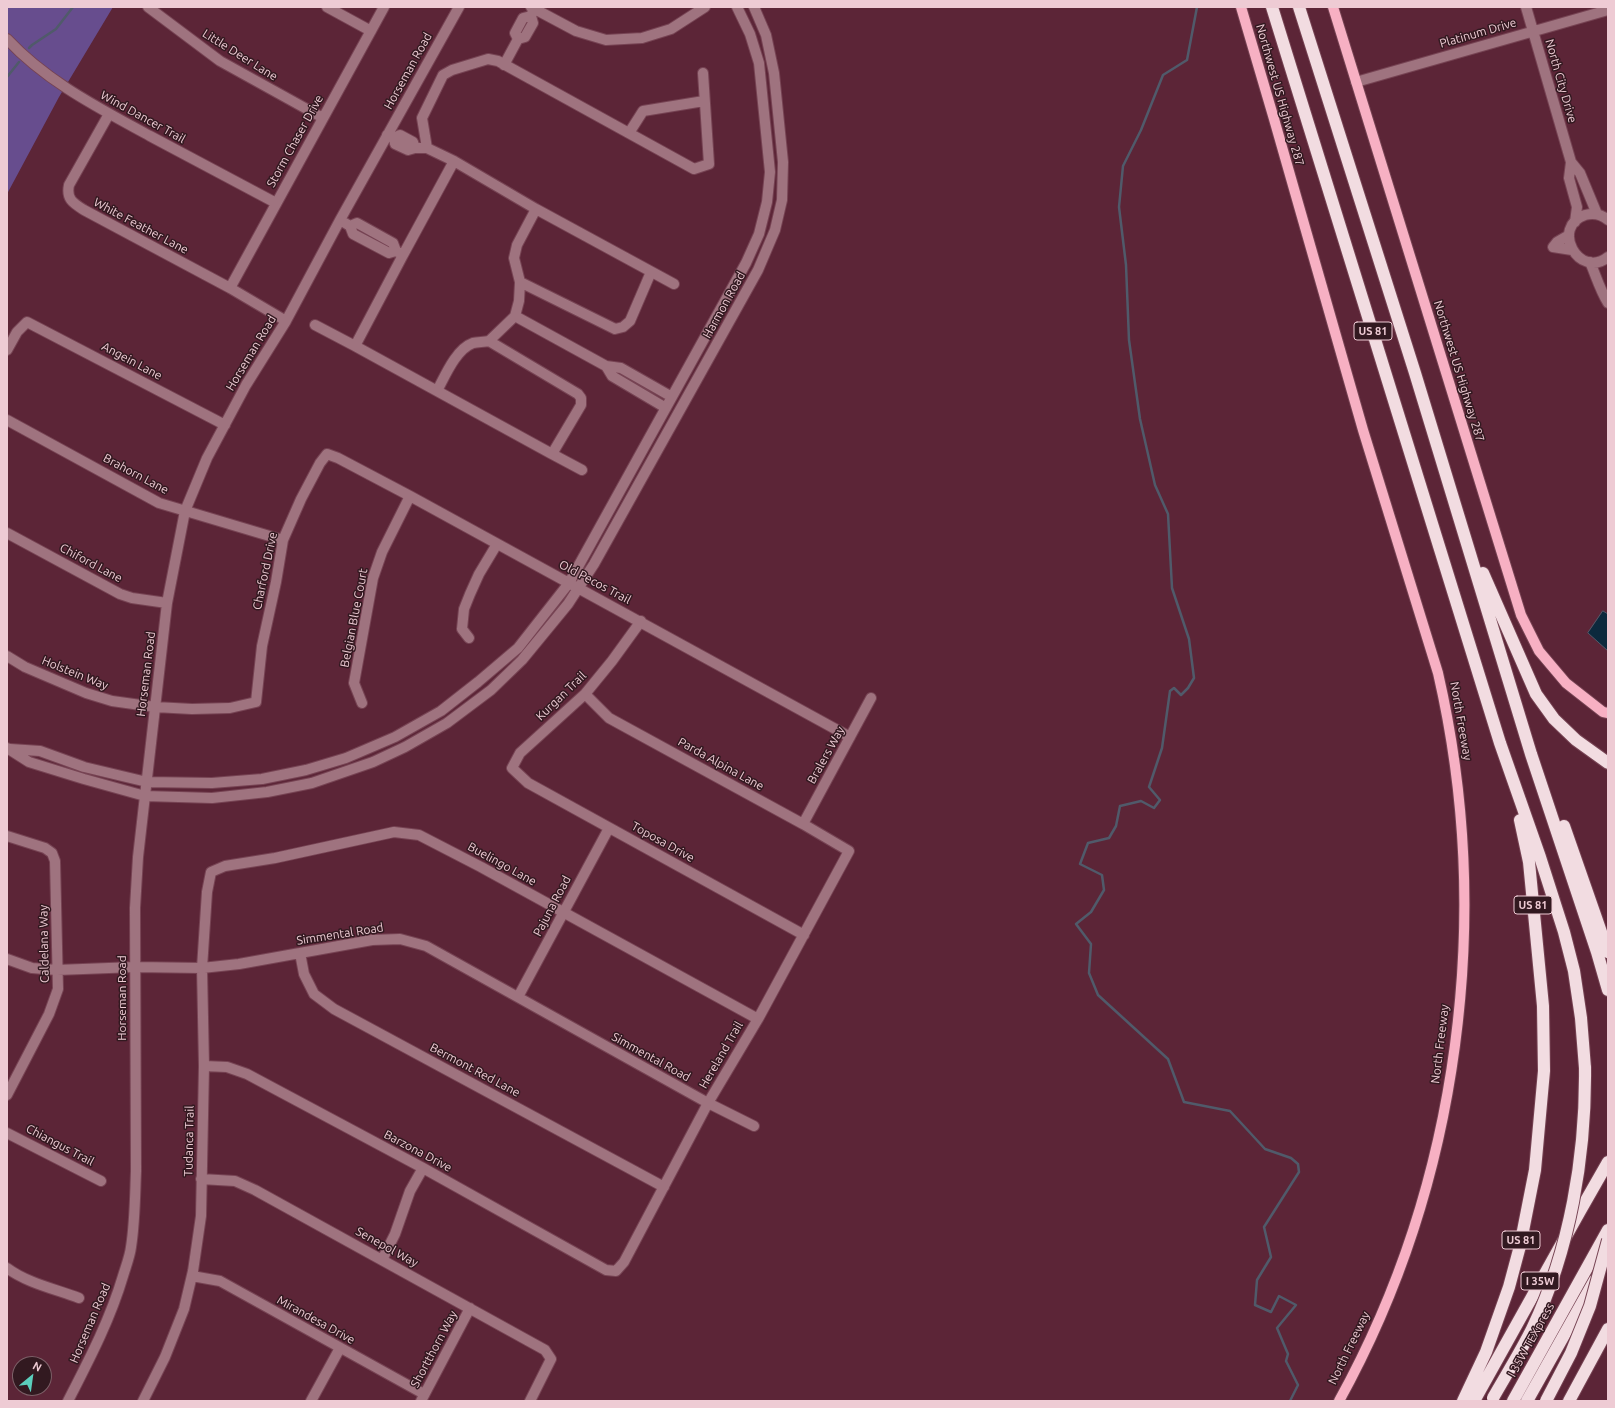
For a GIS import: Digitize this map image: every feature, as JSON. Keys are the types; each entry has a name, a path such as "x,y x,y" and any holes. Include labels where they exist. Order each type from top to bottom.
{"highway":[{"name":"US 81","path":"1272,7 1500,743 1529,862 1543,1006 1544,1071 1535,1170 1520,1246 1498,1321 1486,1352 1463,1401"},
{"name":"US 81","path":"1299,7 1462,525 1520,718 1550,789 1608,952"},
{"path":"1462,525 1536,694 1560,725 1576,740 1608,763"},
{"path":"1520,718 1597,952 1608,990"},
{"path":"1492,1399 1531,1330 1547,1293 1560,1254 1575,1194 1585,1114 1585,1068 1581,1018 1574,971 1564,932 1540,856 1500,743"},
{"name":"I 35W","path":"1474,1401 1608,1162"},
{"name":"I 35W TEXpress","path":"1513,1401 1608,1230"},
{"path":"1546,1401 1571,1353 1590,1306 1608,1240"},
{"path":"1527,1401 1608,1256"},
{"path":"1569,1401 1608,1329"}],"main road":[{"name":"Northwest US Highway 287","path":"1241,7 1363,430 1438,672"},
{"name":"Northwest US Highway 287","path":"1333,7 1521,615 1539,651 1566,683 1603,712 1608,713"},
{"name":"North Freeway","path":"1339,1401 1372,1335 1406,1251 1432,1164 1444,1114 1451,1072 1462,980 1465,908 1464,859 1456,769 1438,672"}],"street":[{"name":"Little Deer Lane","path":"148,7 220,60 322,118"},
{"path":"327,7 371,31"},
{"name":"Storm Chaser Drive","path":"230,288 384,7"},
{"name":"Horseman Road","path":"68,1401 99,1340 110,1314 131,1248 135,1210 136,1171 135,908 138,857 167,603 176,549 185,511 207,458 224,425 246,385 286,321 340,220 391,136 459,7"},
{"path":"504,65 518,39 525,37 533,23 532,11 576,31 606,40 642,38 671,29 705,7"},
{"name":"Harmon Road","path":"9,749 40,751 84,767 147,782 212,783 262,779 306,770 339,760 395,737 441,711 518,648 569,583 746,263 759,234 767,202 770,172 759,63 750,34 738,7"},
{"name":"Harmon Road","path":"9,749 29,762 145,796 212,798 267,792 312,782 373,762 405,747 447,724 491,690 522,660 579,588 758,270 775,230 782,200 783,162 774,73 766,35 754,7"},
{"name":"North City Drive","path":"1526,7 1571,162 1580,173 1597,214"},
{"name":"Platinum Drive","path":"1356,82 1608,10"},
{"name":"Wind Dancer Trail","path":"7,39 21,54 41,71 65,88 109,114 276,203"},
{"path":"427,148 422,118 443,75 452,70 488,59 498,61 694,169 709,164 703,73"},
{"path":"629,133 642,111 704,101"},
{"name":"White Feather Lane","path":"109,114 69,185 67,192 69,198 84,210 230,288 286,321"},
{"path":"391,136 396,144 408,150 415,148 427,148 454,161 536,209 674,284"},
{"path":"355,346 400,253 454,161"},
{"name":"North City Drive","path":"1571,162 1569,178 1577,207 1575,222"},
{"path":"489,342 515,316 519,301 520,282 514,258 517,245 536,209"},
{"path":"1608,220 1597,214 1585,215 1575,222 1569,235 1569,243 1572,250 1583,260 1598,262 1608,257"},
{"path":"340,220 350,226 357,223 393,243 400,253"},
{"path":"1569,235 1557,242 1553,247 1572,250"},
{"path":"1590,262 1602,293 1608,303"},
{"path":"520,282 615,329 623,327 630,321 651,272"},
{"path":"515,316 606,366 621,368 672,397"},
{"name":"Angein Lane","path":"7,350 16,332 27,322 224,425"},
{"path":"316,325 582,470"},
{"path":"437,391 451,363 462,351 472,343 489,342 578,394 581,398 581,405 552,454"},
{"path":"606,366 612,376 666,408"},
{"name":"Brahorn Lane","path":"7,420 159,503 283,540"},
{"name":"Old Pecos Trail","path":"327,454 338,458 410,496 641,621 850,737"},
{"name":"Charford Drive","path":"256,702 262,646 276,582 283,540 301,499 320,463 327,454"},
{"name":"Belgian Blue Court","path":"362,703 354,683 373,578 382,552 410,496"},
{"name":"Chiford Lane","path":"7,533 120,594 132,598 167,603"},
{"path":"469,638 462,629 464,609 479,574 497,544"},
{"name":"Kurgan Trail","path":"512,768 520,753 585,694 641,621"},
{"name":"Holstein Way","path":"7,656 25,667 86,693 112,701 155,707 192,709 230,708 256,702"},
{"name":"Parda Alpina Lane","path":"585,694 609,718 803,824 849,851"},
{"name":"Bralers Way","path":"803,824 871,698"},
{"name":"Toposa Drive","path":"512,768 528,783 804,935"},
{"name":"Pajuna Road","path":"518,997 609,828"},
{"name":"Buelingo Lane","path":"211,872 225,866 275,858 394,832 419,834 758,1019"},
{"name":"Caldelana Way","path":"7,836 45,848 52,853 56,866 58,989 54,1003 10,1082 7,1096"},
{"name":"Hereland Trail","path":"616,1271 624,1262 708,1103 758,1019 849,851"},
{"name":"Tudanca Trail","path":"143,1401 165,1357 184,1310 192,1276 201,1216 204,1066 202,968 207,892 211,872"},
{"name":"Simmental Road","path":"7,959 32,968 57,970 135,967 202,968 239,964 372,940 400,939 426,946 708,1103 754,1126"},
{"name":"Bermont Red Lane","path":"300,953 304,974 314,994 334,1009 664,1187"},
{"name":"Barzona Drive","path":"204,1066 227,1067 247,1074 423,1168 606,1270 616,1271"},
{"name":"Chiangus Trail","path":"7,1132 101,1182"},
{"path":"382,1260 395,1234 410,1191 423,1168"},
{"name":"Senepol Way","path":"201,1179 235,1181 255,1190 545,1350 551,1360 530,1401"},
{"path":"7,1268 14,1273 36,1283 79,1298"},
{"name":"Mirandesa Drive","path":"192,1276 220,1281 340,1348 422,1398"},
{"name":"Shortthorn Way","path":"422,1398 470,1308"},
{"path":"311,1401 340,1348"}],"shaded area":[{"path":"7,7 113,7 59,97 7,194"}],"water":[{"path":"1603,611 1608,614 1608,651 1588,633"}],"waterway":[{"path":"29,48 56,29 73,7"},
{"path":"1197,7 1187,60 1163,75 1141,130 1123,166 1119,207 1126,265 1129,340 1140,419 1155,485 1168,514 1172,588 1189,639 1194,678 1188,688 1181,695 1174,688 1170,691 1162,748 1149,787 1160,800 1154,808 1141,801 1120,806 1116,826 1109,838 1088,843 1080,864 1102,875 1104,890 1091,912 1076,924 1091,944 1089,973 1098,995 1168,1059 1184,1102 1230,1111 1265,1149 1291,1158 1298,1164 1299,1172 1264,1227 1271,1257 1257,1280 1255,1305 1271,1312 1279,1296 1296,1305 1277,1328 1288,1354 1286,1361 1298,1385 1290,1401"},
{"path":"7,77 19,62"}]}
